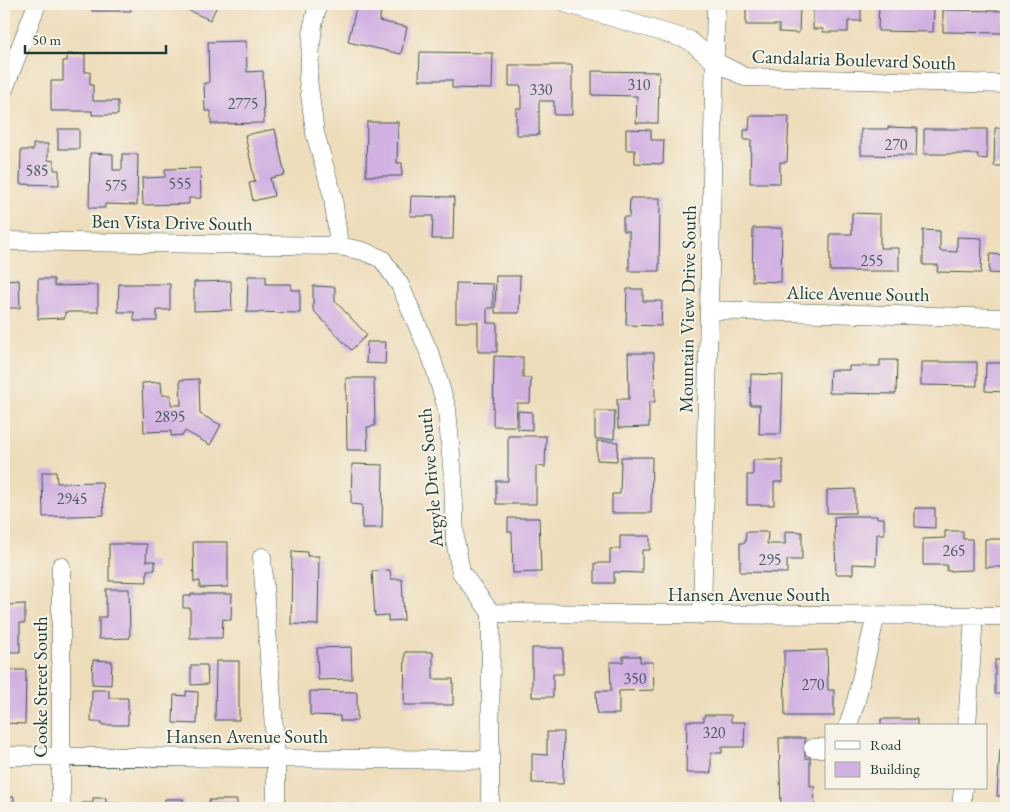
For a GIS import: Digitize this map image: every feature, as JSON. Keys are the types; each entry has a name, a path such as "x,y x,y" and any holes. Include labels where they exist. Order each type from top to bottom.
{"street":[{"path":"4,89 37,4"},
{"path":"318,4 312,26 308,79 315,133 332,197 339,246"},
{"name":"Candalaria Boulevard South","path":"568,4 689,40 714,60 745,78 1006,84"},
{"name":"Mountain View Drive South","path":"702,615 716,4"},
{"name":"Ben Vista Drive South","path":"4,241 339,246"},
{"name":"Argyle Drive South","path":"339,246 363,251 382,259 400,285 432,359 447,409 453,478 455,540 461,572 491,613"},
{"name":"Alice Avenue South","path":"709,310 1006,318"},
{"path":"262,557 276,757 276,808"},
{"name":"Cooke Street South","path":"60,808 61,566"},
{"path":"490,808 491,613"},
{"name":"Hansen Avenue South","path":"491,613 1006,616"},
{"path":"849,724 856,701 876,615"},
{"path":"967,724 974,615"},
{"name":"Hansen Avenue South","path":"4,756 490,760"},
{"path":"961,808 963,790"}],"building":[{"path":"92,4 131,4 131,11 92,11"},
{"path":"185,4 218,4 210,20 183,8"},
{"path":"357,4 383,4 379,21 407,27 401,54 348,42"},
{"path":"746,4 800,5 799,33 779,32 779,25 746,25"},
{"path":"813,4 861,4 861,21 848,21 848,32 823,32 823,29 813,29"},
{"path":"879,4 916,4 916,8 934,9 933,32 878,31"},
{"path":"943,10 1004,11 1004,33 943,32"},
{"path":"246,41 247,72 263,71 264,123 211,124 211,111 205,111 204,83 209,83 208,42"},
{"path":"420,52 493,53 492,89 452,88 452,80 419,80"},
{"path":"67,54 85,54 85,72 90,72 90,85 93,85 93,101 118,101 118,115 92,115 92,111 51,111 51,81 63,81 63,61 67,61"},
{"path":"509,65 572,65 572,115 554,115 554,101 539,101 539,135 516,135 516,108 521,108 521,86 509,86"},
{"path":"592,71 659,72 658,123 636,123 637,96 592,95"},
{"path":"750,116 789,116 787,162 780,162 780,183 750,183 751,140 744,140 744,130 749,130"},
{"path":"367,122 398,122 397,163 402,163 402,176 366,176"},
{"path":"888,127 917,128 916,156 861,155 861,129 888,129"},
{"path":"995,128 1006,128 1006,166 994,166"},
{"path":"58,129 79,129 79,149 58,149"},
{"path":"275,129 285,175 270,178 274,196 253,201 249,183 255,182 245,135"},
{"path":"626,129 651,130 651,140 664,140 663,164 635,163 635,150 626,150"},
{"path":"924,129 987,129 987,159 978,158 978,154 924,154"},
{"path":"33,144 48,144 48,160 54,161 54,170 59,170 59,185 20,184 21,150 33,150"},
{"path":"90,153 113,154 113,170 122,170 122,154 138,154 137,205 105,204 105,208 89,208"},
{"path":"200,168 201,198 189,198 189,204 143,205 142,178 165,177 165,169"},
{"path":"411,196 454,197 453,239 432,239 433,216 410,216"},
{"path":"630,198 660,198 659,271 629,271 629,231 623,231 623,217 629,217"},
{"path":"852,213 880,214 880,248 899,248 899,271 830,271 830,234 852,234"},
{"path":"753,228 782,228 781,282 752,281"},
{"path":"923,230 940,231 940,251 957,252 957,237 982,238 981,273 937,272 938,265 923,265"},
{"path":"990,254 1006,255 1006,274 989,273"},
{"path":"248,276 266,276 266,284 291,284 291,290 300,290 300,313 247,312"},
{"path":"496,276 520,276 519,313 495,313"},
{"path":"38,279 54,279 54,286 98,285 98,312 65,312 65,318 38,319"},
{"path":"19,280 20,308 4,308 4,281"},
{"path":"231,281 232,310 194,311 194,282"},
{"path":"456,283 493,284 493,308 487,308 487,323 497,323 497,352 478,352 478,322 456,322"},
{"path":"119,284 170,284 170,310 157,310 157,321 134,321 134,312 118,312"},
{"path":"313,286 335,287 335,301 367,335 351,350 313,310"},
{"path":"627,289 643,289 643,301 662,301 661,326 626,325"},
{"path":"367,342 386,342 385,364 366,363"},
{"path":"628,353 654,353 655,402 649,402 649,427 618,428 617,399 629,399"},
{"path":"494,356 523,357 523,378 531,378 530,403 517,403 516,426 493,426"},
{"path":"880,360 897,360 896,394 829,393 830,370 849,370 849,366 880,366"},
{"path":"921,362 977,362 977,386 921,385"},
{"path":"986,363 1006,363 1006,392 985,391"},
{"path":"751,374 783,375 781,434 759,434 760,405 750,405"},
{"path":"346,378 374,378 375,426 367,427 368,450 347,450"},
{"path":"199,379 200,414 221,425 210,445 185,431 183,435 171,436 171,431 144,432 142,383 161,382 162,395 171,395 171,405 181,405 180,380"},
{"path":"518,411 532,412 532,430 518,429"},
{"path":"595,411 615,411 614,439 595,439"},
{"path":"508,436 546,436 545,467 536,466 536,504 496,504 496,481 508,481"},
{"path":"597,441 618,442 617,461 597,460"},
{"path":"621,457 652,457 651,513 612,513 612,494 620,494"},
{"path":"753,460 783,460 783,482 774,482 774,505 747,505 747,475 753,475"},
{"path":"352,464 383,465 382,528 362,528 362,505 351,504"},
{"path":"42,472 56,472 57,483 102,482 104,515 43,517"},
{"path":"855,489 855,513 827,513 827,490"},
{"path":"915,508 935,508 935,528 915,527"},
{"path":"877,516 877,518 884,518 884,534 877,534 876,565 853,564 853,574 836,574 834,517"},
{"path":"508,518 539,518 541,572 513,573 512,532 508,532"},
{"path":"785,531 802,532 802,560 787,560 787,573 740,572 740,543 745,543 746,532 768,532 767,544 785,544"},
{"path":"945,531 963,531 963,539 972,539 972,570 947,571 947,565 923,565 923,539 945,538"},
{"path":"620,536 650,536 650,550 642,550 642,573 614,572 614,583 595,583 595,563 610,563 610,549 620,549"},
{"path":"985,539 1006,539 1006,567 985,567"},
{"path":"193,542 228,542 228,587 200,588 200,581 194,582"},
{"path":"109,544 147,544 146,561 155,561 155,570 147,570 147,582 109,581"},
{"path":"292,551 307,552 307,556 319,556 318,625 291,624"},
{"path":"390,570 391,579 402,579 404,620 388,621 388,615 375,616 372,571"},
{"path":"106,589 129,589 130,638 99,639 99,617 106,617"},
{"path":"191,594 232,594 231,620 223,619 222,638 190,638 190,608 183,608 183,596 191,596"},
{"path":"25,604 25,623 20,623 20,652 4,652 4,605"},
{"path":"351,647 352,679 318,680 317,648"},
{"path":"532,648 563,648 563,674 553,674 553,697 532,697"},
{"path":"827,650 828,690 834,690 834,716 785,716 784,651"},
{"path":"405,652 433,652 433,679 453,679 453,705 404,705"},
{"path":"623,656 640,656 640,662 653,662 654,690 619,691 619,714 597,714 596,691 611,691 610,662 623,662"},
{"path":"93,660 112,661 111,685 92,684"},
{"path":"995,660 1006,660 1006,694 995,694"},
{"path":"216,661 239,661 239,720 215,720"},
{"path":"191,665 207,665 208,684 191,685"},
{"path":"4,670 26,670 25,724 4,723"},
{"path":"92,690 109,690 109,698 128,698 128,725 102,725 102,722 91,722"},
{"path":"186,691 198,692 197,724 173,723 174,695 186,696"},
{"path":"310,691 357,692 357,721 340,721 340,716 310,715"},
{"path":"704,715 731,715 731,722 745,722 744,747 722,747 722,753 711,753 711,773 686,773 687,721 704,721"},
{"path":"881,719 917,719 917,724 881,724"},
{"path":"547,732 564,732 563,784 532,783 532,754 547,755"},
{"path":"779,738 805,738 805,758 810,758 810,786 814,786 815,807 781,808"},
{"path":"1000,749 1006,749 1006,796 997,796"},
{"path":"4,797 14,797 14,806 27,808 4,808"},
{"path":"93,798 106,798 106,803 120,803 120,808 82,808 82,803 93,803"},
{"path":"165,799 183,799 183,808 144,808 144,804 165,804"},
{"path":"209,800 237,800 237,808 209,808"},
{"path":"323,803 353,804 352,808 323,808"},
{"path":"392,806 454,806 454,808 392,808"}]}
